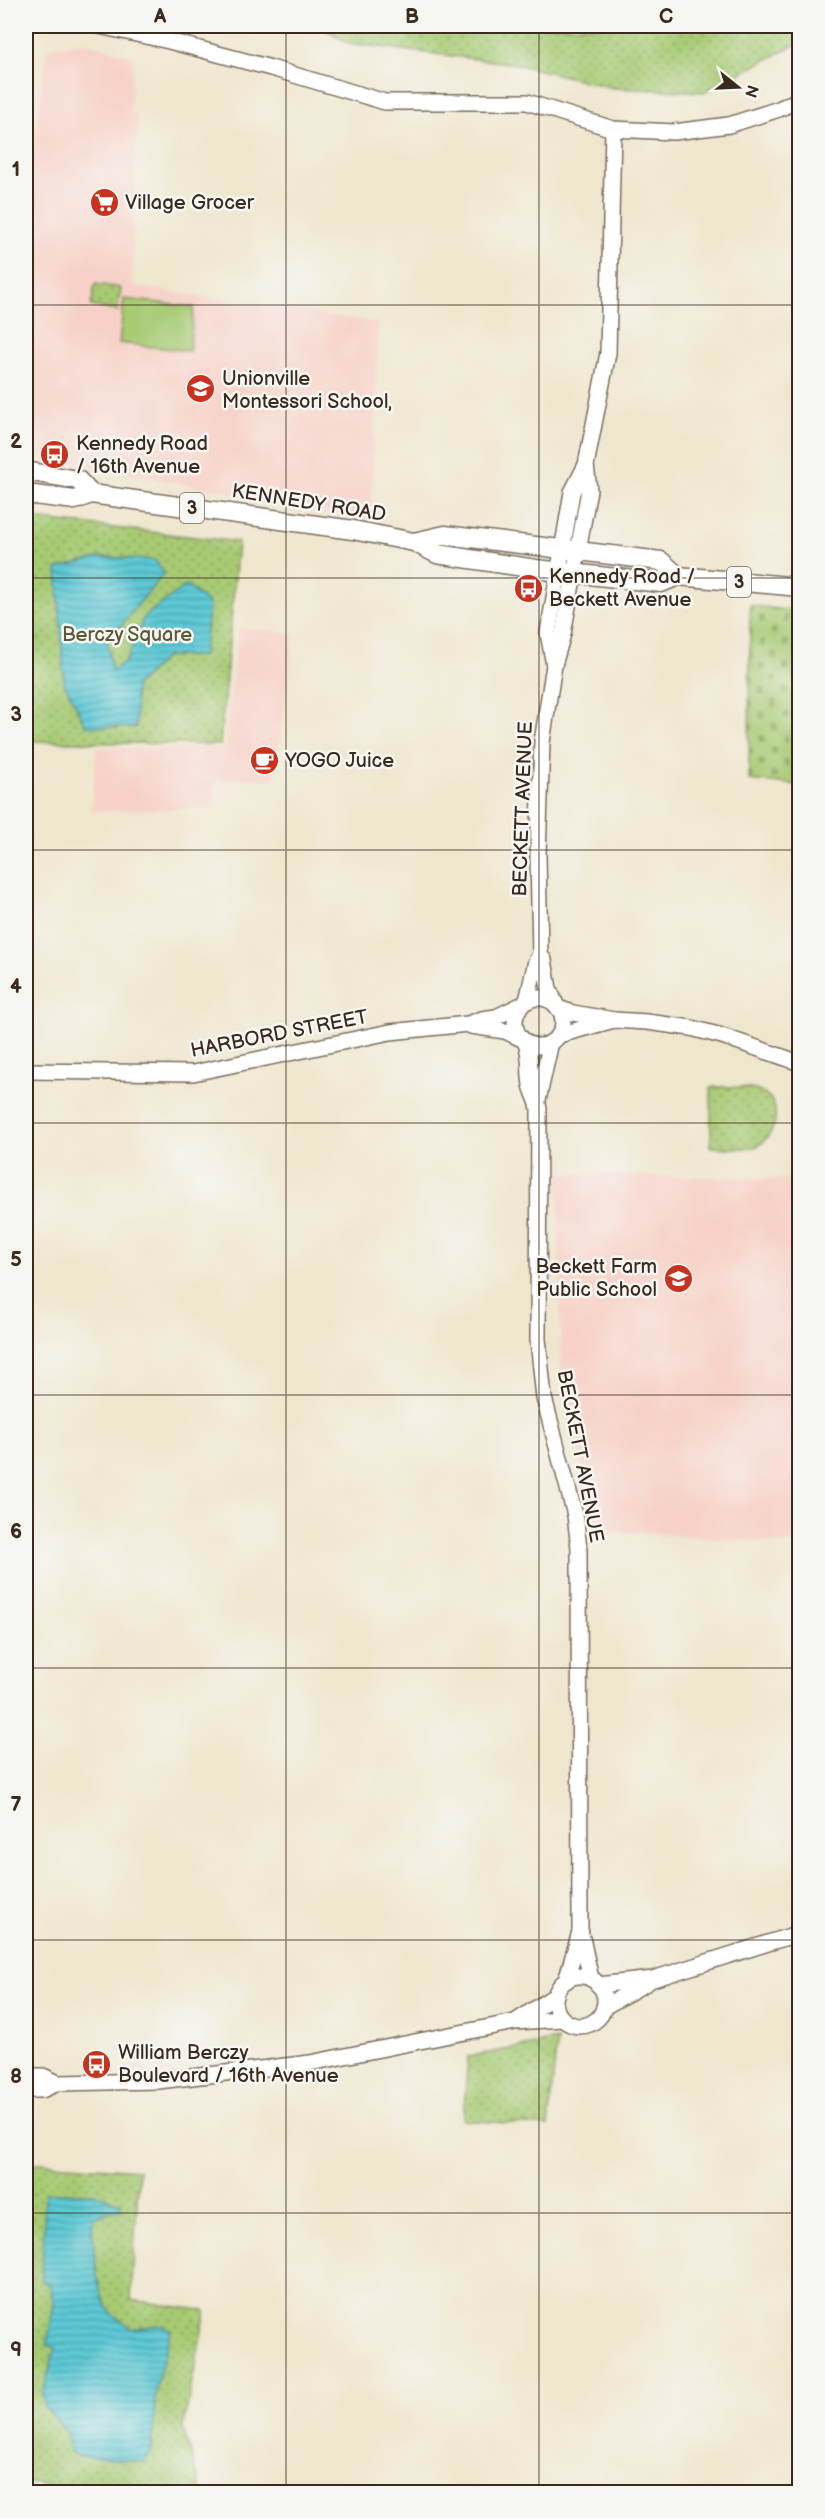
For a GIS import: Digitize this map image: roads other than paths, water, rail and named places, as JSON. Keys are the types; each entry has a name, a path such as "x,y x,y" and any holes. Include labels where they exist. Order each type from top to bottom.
{"main road":[{"name":"KENNEDY ROAD","path":"26,471 78,480 91,494"},
{"name":"KENNEDY ROAD","path":"26,494 75,500 91,494 353,530 414,542 437,554 566,573 660,583 678,576 800,587"},
{"name":"KENNEDY ROAD","path":"414,542 445,535 661,561 678,576"}],"street":[{"path":"99,26 169,41 271,68 385,102 526,102 613,129 674,132 729,125 779,109 800,99"},
{"name":"BECKETT AVENUE","path":"525,1003 540,955 538,854 542,742 554,665 548,633 589,490 586,465 610,334 613,129"},
{"name":"BECKETT AVENUE","path":"540,955 544,960 549,989 558,1008"},
{"path":"614,1020 535,1046 523,1040 516,1030 515,1019 525,1003 543,999 558,1008 573,1013 691,1028 722,1036 800,1063"},
{"name":"HARBORD STREET","path":"26,1071 193,1073 390,1032 468,1024 496,1017 525,1003"},
{"path":"555,1039 562,1021 558,1008"},
{"name":"HARBORD STREET","path":"468,1024 474,1028 505,1031 523,1040"},
{"name":"BECKETT AVENUE","path":"555,1039 538,1100 538,1339 544,1398 575,1515 579,1548 580,1929 566,1981"},
{"name":"BECKETT AVENUE","path":"523,1040 530,1051 531,1086 538,1100"},
{"name":"BECKETT AVENUE","path":"580,1929 595,1982"},
{"path":"604,2007 653,1979 800,1933"},
{"path":"515,2022 556,1995 566,1981 578,1976 595,1982 653,1979"},
{"path":"556,1995 556,2008 562,2019 570,2024 586,2025 598,2018 604,2007 604,1995 595,1982"},
{"path":"26,2090 42,2090 58,2084 158,2081 310,2063 515,2022 562,2019"},
{"path":"26,2076 43,2076 58,2084"}],"water":[{"path":"101,557 155,560 164,573 107,643 112,671 126,661 144,617 186,585 209,604 203,656 167,656 135,686 136,728 86,726 64,682 57,569"},
{"path":"45,2193 93,2193 121,2202 120,2210 107,2212 95,2218 92,2227 97,2274 103,2297 113,2315 131,2329 158,2325 171,2329 156,2387 152,2450 144,2462 77,2456 69,2451 67,2432 45,2408 43,2394 55,2348 47,2345 54,2304 50,2285 42,2281"}],"place":[{"name":"Village Grocer","path":"104,202"},
{"name":"Unionville Montessori School,","path":"201,389"},
{"name":"Kennedy Road / 16th Avenue","path":"55,455"},
{"name":"Kennedy Road / Beckett Avenue","path":"528,588"},
{"name":"YOGO Juice","path":"264,760"},
{"name":"Beckett Farm Public School","path":"678,1278"},
{"name":"William Berczy Boulevard / 16th Avenue","path":"97,2064"}],"park label":[{"name":"Berczy Square","path":"127,634"}]}
